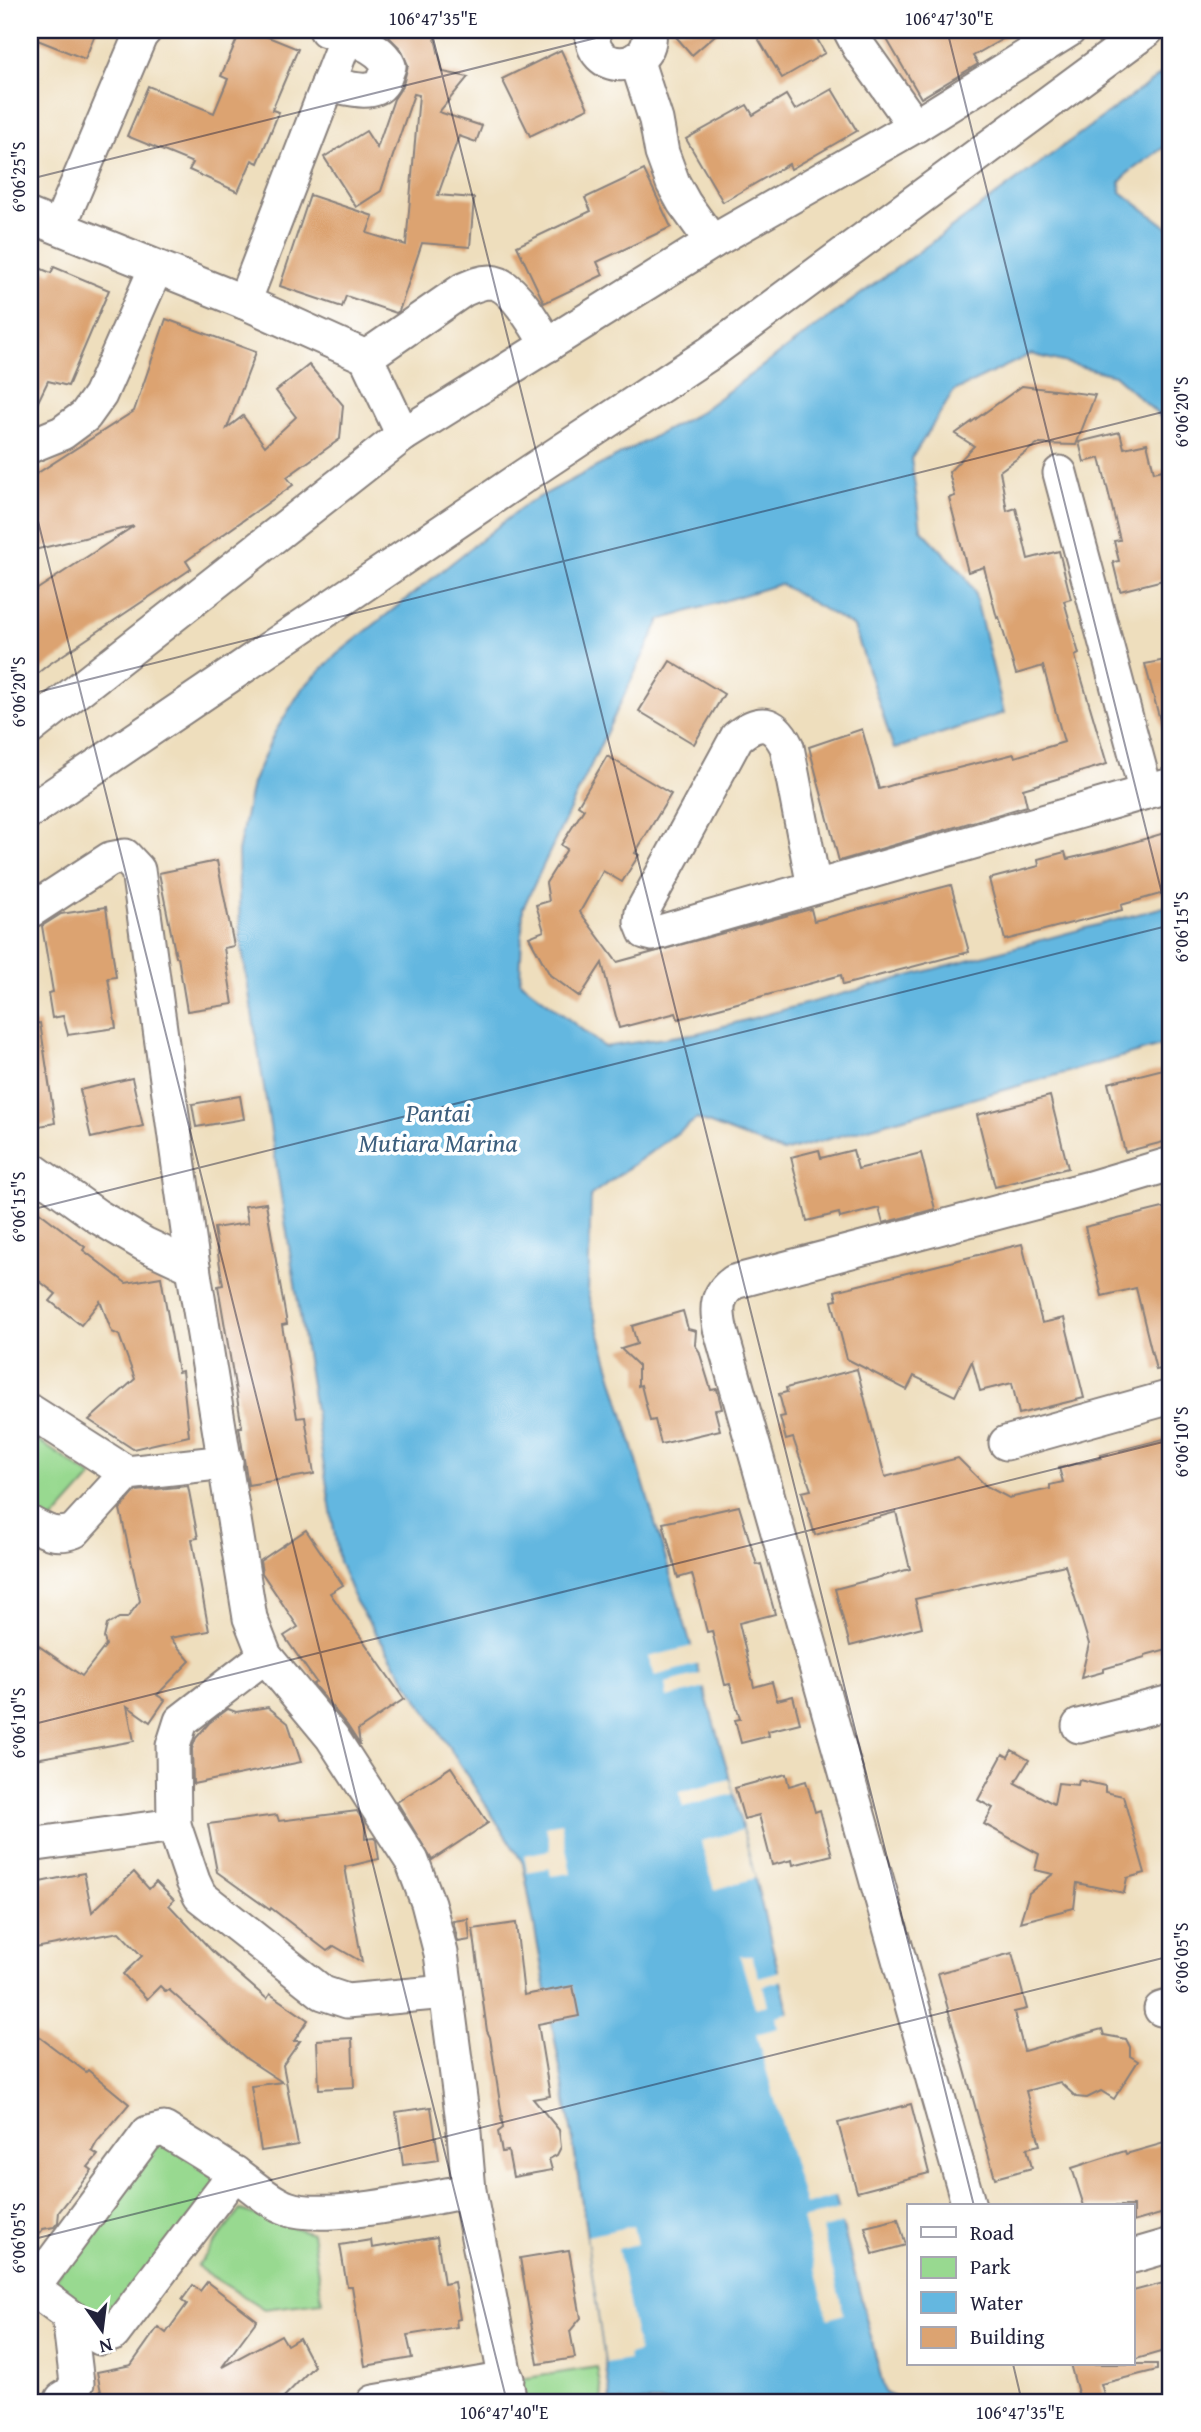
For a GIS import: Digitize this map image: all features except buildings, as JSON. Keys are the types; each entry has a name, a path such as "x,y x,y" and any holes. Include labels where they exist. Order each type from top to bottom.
{"street":[{"path":"145,30 45,222 244,302 366,357 403,435"},
{"path":"593,30 594,47 608,61 627,64 643,45"},
{"path":"850,30 915,126"},
{"path":"30,728 403,435 712,242 915,126 1069,30"},
{"path":"30,811 710,353 1147,30"},
{"path":"244,302 328,84 340,32 385,57 388,66 382,83 376,89 365,90 328,84"},
{"path":"643,45 662,153 684,203 712,242"},
{"path":"30,446 62,433 85,416 100,395 156,268"},
{"path":"366,357 463,290 480,283 493,282 505,286 514,295 548,345"},
{"path":"814,887 787,747 782,737 770,725 761,723 749,727 737,737 642,912 641,922 645,932 653,934 1159,788 1060,473"},
{"path":"30,911 110,859 125,856 138,870 193,1267 250,1618 265,1656 332,1737 412,1861 428,1903 441,1953 463,2121 469,2191 509,2390 374,2402"},
{"path":"968,2204 716,1311 720,1295 734,1282 1077,1192 1171,1164"},
{"path":"30,1168 97,1216 144,1244 193,1267"},
{"path":"1006,1443 1171,1397"},
{"path":"30,1412 127,1473 226,1462"},
{"path":"30,1523 53,1535 65,1535 74,1531 127,1473"},
{"path":"265,1656 181,1721 173,1745 174,1825 200,1896 323,1993 347,2001 446,1992"},
{"path":"1079,1726 1171,1702"},
{"path":"30,1845 174,1825"},
{"path":"235,2173 113,2334 100,2338 32,2287 148,2133 164,2129 235,2173 279,2205 290,2209 313,2213 336,2212 469,2191"},
{"path":"1134,2256 1171,2245"},
{"path":"62,2399 70,2394 77,2384 69,2317"}],"green space":[{"path":"30,1435 92,1477 47,1527 30,1516"},
{"path":"164,2136 221,2177 107,2328 45,2293"},
{"path":"240,2210 312,2233 322,2302 264,2309 197,2267"},
{"path":"597,2367 603,2402 523,2402 520,2379"}],"water":[{"name":"Pantai Mutiara Marina","path":"1171,67 1171,142 1128,173 1120,182 1121,192 1171,230 1171,426 1114,375 1031,354 954,391 911,459 921,529 963,573 974,591 1004,713 894,749 854,627 780,584 660,620 523,908 520,981 604,1047 698,1033 1171,905 1171,1043 783,1152 697,1119 591,1195 588,1294 727,1768 885,2393 904,2402 611,2402 572,2135 523,1863 356,1602 339,1562 240,936 238,852 252,783 275,732 302,689 336,655 526,504 697,414"}],"pier":[{"path":"693,1646 705,1688 667,1698 665,1683 700,1674 698,1664 655,1676 648,1657"},
{"path":"730,1779 733,1794 683,1807 679,1792"},
{"path":"561,1823 571,1873 551,1876 549,1868 527,1872 524,1855 550,1850 546,1826"},
{"path":"742,1830 755,1878 714,1890 701,1841"},
{"path":"740,1956 752,1956 759,1977 781,1971 783,1980 763,1986 768,2005 755,2008"},
{"path":"792,2012 839,2195 805,2205 756,2034 778,2028 776,2016"},
{"path":"842,2208 846,2223 822,2229 844,2314 828,2319 802,2219"},
{"path":"633,2226 637,2244 618,2249 639,2352 628,2355 629,2360 606,2364 587,2236"},
{"path":"1171,2375 1171,2402 1122,2402 1146,2384"}]}
